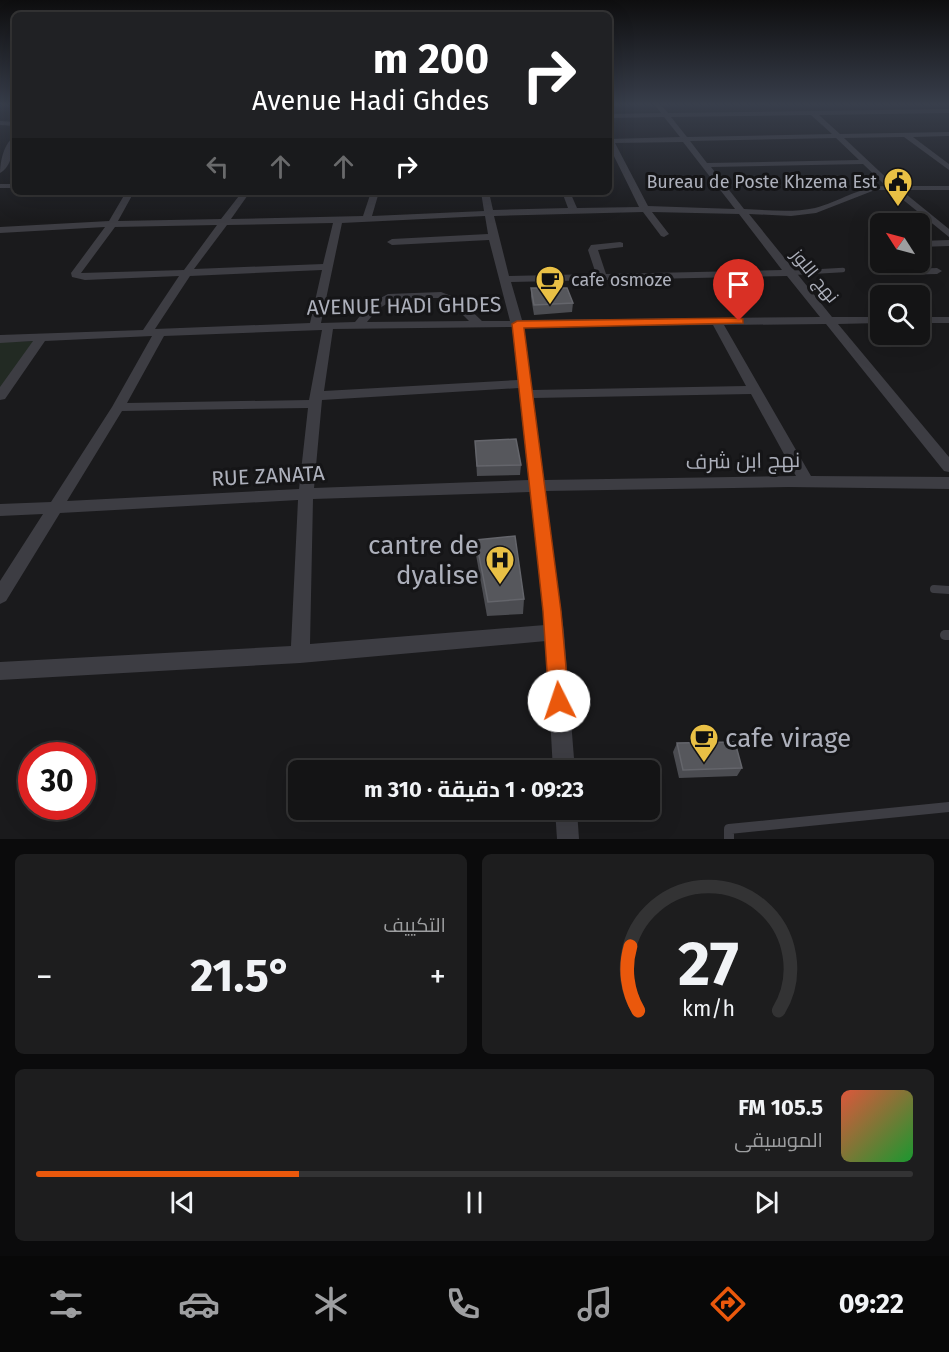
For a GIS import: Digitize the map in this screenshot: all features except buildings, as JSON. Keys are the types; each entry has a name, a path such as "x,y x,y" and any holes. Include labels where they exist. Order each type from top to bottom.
{"street":[{"name":"نهج اللوز","path":"687,144 949,467"},
{"path":"845,144 949,234"},
{"path":"919,144 947,164"},
{"path":"612,147 645,209 664,234"},
{"path":"0,170 11,153"},
{"path":"705,165 864,162"},
{"path":"0,230 112,224 338,220 645,209 745,214 791,213 816,210 874,188 949,188"},
{"path":"128,195 112,224 76,275 85,277 327,267"},
{"path":"0,596 118,407 154,333 188,271 244,195"},
{"path":"367,219 374,195"},
{"path":"485,195 493,237 517,324 526,389 555,632 563,760"},
{"path":"567,195 574,212"},
{"path":"300,654 306,494 327,267 338,220"},
{"path":"392,242 493,237"},
{"path":"930,244 949,243"},
{"path":"602,277 592,250 594,247 620,245"},
{"path":"930,271 937,271"},
{"path":"506,279 790,273"},
{"path":"358,326 375,305 392,296 441,295 455,301 479,324"},
{"name":"AVENUE HADI GHDES","path":"0,339 322,326 870,320"},
{"path":"716,321 806,481"},
{"path":"930,321 947,323"},
{"path":"0,396 42,338"},
{"path":"118,407 526,389 756,390"},
{"name":"نهج ابن شرف","path":"538,487 806,481 949,483"},
{"name":"RUE ZANATA","path":"0,510 306,494 538,487"},
{"path":"0,671 300,654 555,632"},
{"path":"567,820 568,839"}],"lane":[{"path":"790,273 843,270"},
{"path":"934,589 949,590"},
{"path":"729,839 729,829 949,807"}],"shaded area":[{"path":"37,341 0,392 0,342"}],"place":[{"name":"Bureau de Poste Khzema Est","path":"898,208"},
{"name":"cafe osmoze","path":"550,306"},
{"name":"cantre de dyalise","path":"500,586"},
{"name":"cafe virage","path":"704,764"}],"route":[{"path":"559,701 555,632 517,324 739,321"}]}
